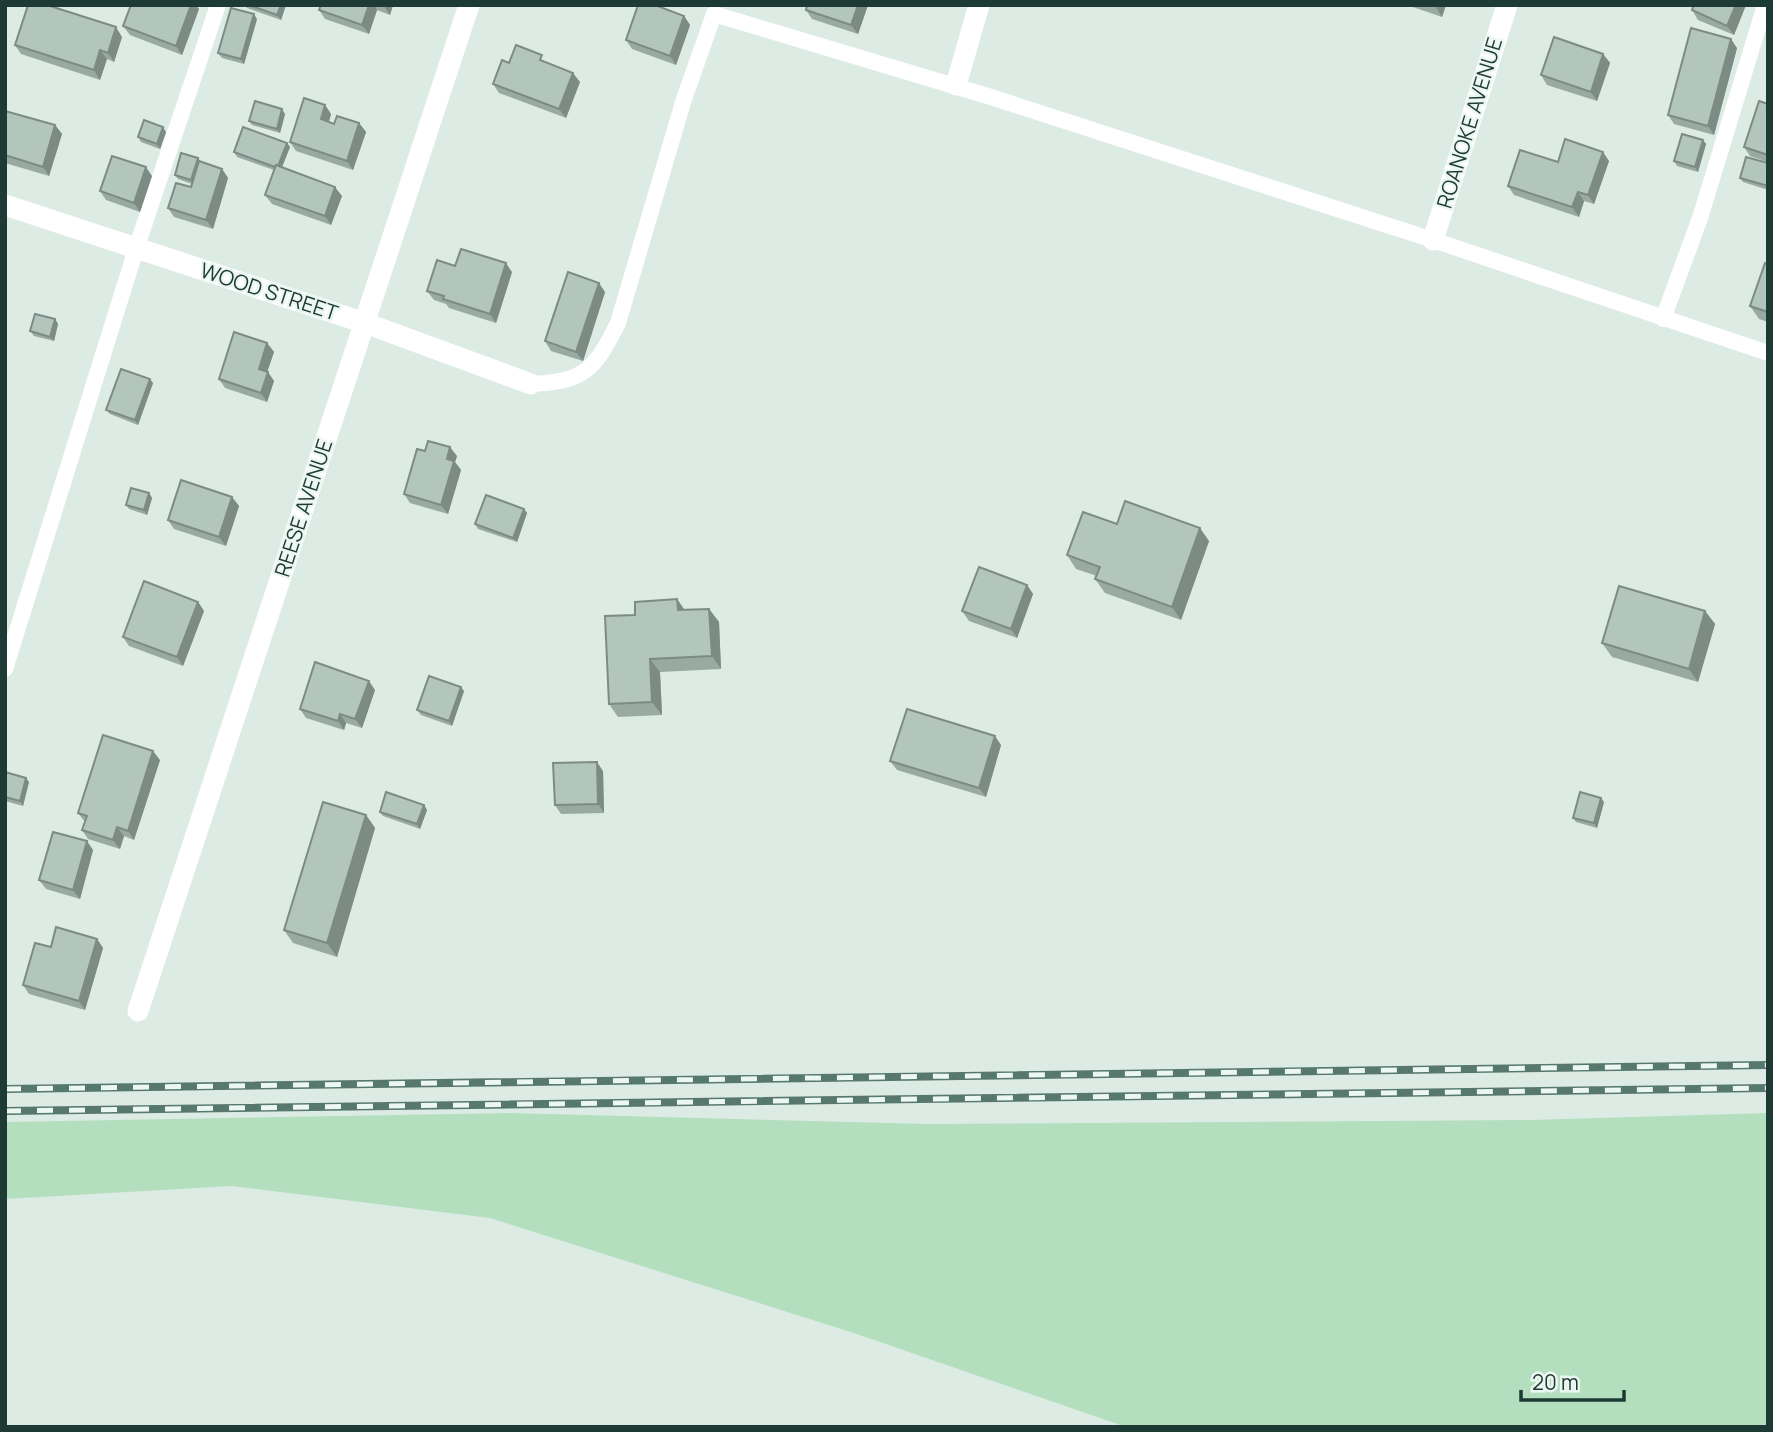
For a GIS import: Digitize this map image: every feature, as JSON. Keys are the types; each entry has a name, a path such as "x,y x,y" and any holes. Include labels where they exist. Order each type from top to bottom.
{"street":[{"name":"REESE AVENUE","path":"138,1011 469,5"},
{"path":"956,85 979,5"},
{"name":"ROANOKE AVENUE","path":"1433,240 1507,5"},
{"name":"WOOD STREET","path":"5,205 365,323 531,384"}],"lane":[{"path":"5,669 136,248 218,5"},
{"path":"1663,319 1700,218 1765,5"},
{"path":"531,384 556,383 583,374 602,354 618,323 684,99 715,10 1433,240 1768,353"}],"green space":[{"path":"510,1113 927,1124 1531,1120 1768,1113 1768,1427 1126,1427 857,1334 490,1218 232,1186 5,1199 5,1122"}],"building":[{"path":"28,5 47,5 116,27 108,53 100,50 94,70 15,45"},
{"path":"131,5 191,5 176,46 123,26"},
{"path":"249,5 281,5 277,15"},
{"path":"321,5 369,5 362,25 319,10"},
{"path":"638,5 655,5 684,16 670,56 626,40"},
{"path":"807,5 858,5 851,25 806,10"},
{"path":"1694,5 1736,5 1727,26 1692,10"},
{"path":"231,8 254,14 241,59 218,53"},
{"path":"1691,28 1731,39 1708,126 1668,115"},
{"path":"1554,37 1603,54 1591,92 1541,75"},
{"path":"516,45 542,55 540,60 573,73 559,109 493,84 502,60 509,63"},
{"path":"304,98 325,105 321,119 334,124 337,116 359,123 347,161 290,142"},
{"path":"255,101 282,109 277,129 249,121"},
{"path":"1759,101 1768,104 1768,155 1744,147"},
{"path":"5,111 55,125 43,167 5,155"},
{"path":"144,120 163,127 157,144 138,137"},
{"path":"243,127 287,143 278,166 234,152"},
{"path":"1682,134 1703,140 1695,167 1674,161"},
{"path":"1565,139 1603,152 1588,195 1578,192 1572,207 1508,186 1520,150 1558,162"},
{"path":"181,153 198,158 191,180 175,175"},
{"path":"112,156 146,167 134,203 100,191"},
{"path":"1746,157 1768,163 1768,186 1740,178"},
{"path":"199,161 222,169 206,220 168,208 176,183 191,187"},
{"path":"276,165 335,187 325,216 265,195"},
{"path":"461,249 506,263 490,314 427,291 437,260 455,266"},
{"path":"1765,263 1768,264 1768,312 1750,306"},
{"path":"568,272 599,283 576,352 545,341"},
{"path":"35,314 55,319 50,337 30,331"},
{"path":"234,332 267,343 259,369 268,372 261,393 219,379"},
{"path":"121,369 150,379 135,420 106,410"},
{"path":"428,441 450,447 447,459 454,461 441,505 404,494 417,449 425,451"},
{"path":"181,480 232,497 219,537 168,520"},
{"path":"131,488 149,493 144,510 126,505"},
{"path":"486,495 524,509 513,538 475,524"},
{"path":"1125,501 1200,528 1172,607 1095,579 1100,567 1067,555 1083,512 1117,524"},
{"path":"979,567 1027,585 1011,629 962,611"},
{"path":"144,581 198,602 177,657 123,637"},
{"path":"1619,586 1705,611 1689,669 1602,643"},
{"path":"677,599 678,610 709,609 712,656 650,659 652,702 609,704 605,616 635,615 635,602"},
{"path":"315,662 369,681 355,719 340,714 338,721 300,709"},
{"path":"429,676 461,687 449,721 417,710"},
{"path":"907,709 995,736 979,788 890,761"},
{"path":"103,735 153,751 128,831 117,827 113,840 82,830 87,816 78,813"},
{"path":"597,762 598,804 555,805 553,763"},
{"path":"5,772 26,778 20,801 5,797"},
{"path":"386,792 424,805 417,824 380,812"},
{"path":"1580,792 1601,798 1594,823 1573,818"},
{"path":"323,802 366,815 327,943 284,930"},
{"path":"53,832 87,841 73,890 39,880"},
{"path":"56,927 97,939 79,1001 23,985 35,943 51,947"}],"railway":[{"path":"5,1089 1768,1065"},
{"path":"5,1111 1768,1088"}]}
